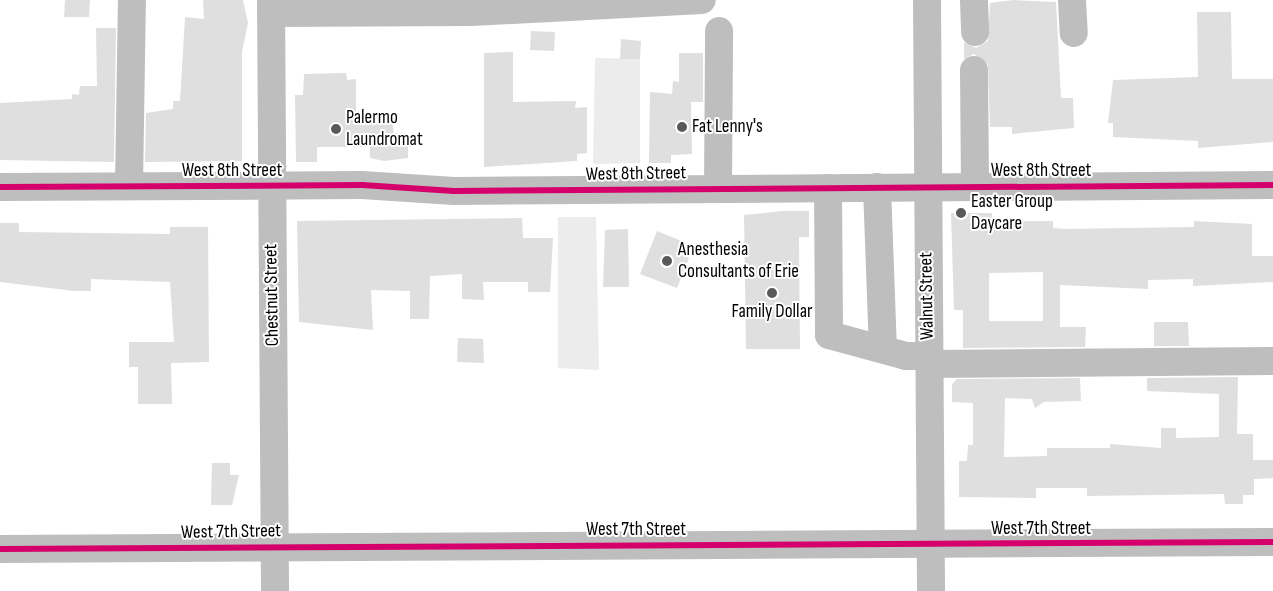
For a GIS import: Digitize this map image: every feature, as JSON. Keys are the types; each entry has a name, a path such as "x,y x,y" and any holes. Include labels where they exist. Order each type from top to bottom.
{"street":[{"path":"129,186 132,0"},
{"path":"271,7 472,12 702,0"},
{"name":"Walnut Street","path":"927,0 931,591"},
{"path":"974,0 975,32"},
{"path":"1072,0 1074,33"},
{"name":"Chestnut Street","path":"271,7 274,591"},
{"path":"718,188 719,31"},
{"path":"974,70 975,186"},
{"name":"West 8th Street","path":"0,187 271,186 454,191 1273,185"},
{"path":"877,187 883,347"},
{"path":"828,188 829,335 883,347 906,356 928,360 1273,361"},
{"name":"West 7th Street","path":"0,549 1273,542"}],"shaded area":[{"path":"595,58 640,59 640,163 593,164"},
{"path":"558,217 596,217 599,370 558,368"}],"building":[{"path":"65,0 90,0 89,17 64,17"},
{"path":"203,0 243,0 248,23 242,52 242,161 145,162 146,113 173,109 173,101 180,101 185,17 204,19"},
{"path":"1013,0 1056,2 1061,98 1073,98 1074,128 1012,134 1012,127 990,127 988,64 974,54 964,59 964,42 976,48 988,41 990,3"},
{"path":"1197,12 1231,12 1232,79 1273,79 1273,142 1198,148 1198,141 1113,137 1113,123 1108,123 1113,80 1198,77"},
{"path":"96,28 116,28 114,162 0,160 0,103 72,99 72,94 79,95 80,86 97,86"},
{"path":"531,31 555,32 554,51 530,50"},
{"path":"621,39 641,41 640,59 620,59"},
{"path":"513,52 513,102 576,101 575,108 587,107 587,153 577,154 577,161 484,167 484,53"},
{"path":"679,53 703,53 703,102 691,102 692,154 671,155 671,163 649,163 650,92 672,94 673,81 679,82"},
{"path":"346,73 347,80 356,79 356,115 391,115 394,133 408,133 408,158 384,161 370,158 370,147 317,147 317,162 296,162 295,95 303,95 304,74"},
{"name":"Family Dollar","path":"783,211 809,211 809,237 799,237 800,349 746,349 744,215"},
{"path":"951,213 992,213 992,221 1053,221 1053,228 1065,229 1194,227 1194,221 1252,224 1252,256 1273,256 1273,282 1193,286 1193,279 1148,280 1148,289 1060,285 1060,327 1086,327 1085,347 963,348 963,310 954,310","holes":["1043,272 1043,321 989,321 989,273"]},
{"path":"522,218 523,238 553,238 550,292 528,292 528,282 483,282 484,300 462,299 462,274 430,276 429,319 410,319 410,291 371,290 373,330 299,322 297,221"},
{"path":"0,223 19,223 19,232 170,234 170,227 208,227 209,362 171,363 172,404 138,404 138,367 129,367 129,342 174,342 170,282 91,279 91,291 74,291 0,282"},
{"path":"628,229 629,287 603,287 605,230"},
{"path":"657,231 684,242 679,254 689,258 677,288 640,274"},
{"path":"1154,322 1188,322 1189,346 1154,346"},
{"path":"458,338 483,339 484,363 457,362"},
{"path":"1238,377 1237,434 1253,434 1253,460 1273,460 1273,478 1254,479 1254,495 1243,495 1243,504 1225,504 1224,494 1087,496 1087,488 1036,488 1036,498 959,497 959,461 967,461 968,445 973,445 973,403 952,402 952,384 957,379 1080,378 1081,401 1044,402 1035,408 1032,399 1005,398 1004,457 1047,456 1047,448 1110,448 1110,444 1161,448 1161,428 1176,428 1176,438 1219,437 1219,394 1147,391 1147,378"},
{"path":"212,463 230,463 230,475 239,475 232,505 211,505"}],"cycle path":[{"path":"0,187 362,185 454,191 1273,185"},
{"path":"0,549 1273,542"}],"place":[{"name":"Fat Lenny's","path":"682,127"},
{"name":"Palermo Laundromat","path":"336,129"},
{"name":"Easter Group Daycare","path":"961,213"},
{"name":"Anesthesia Consultants of Erie","path":"667,261"},
{"name":"Family Dollar","path":"772,293"}]}
